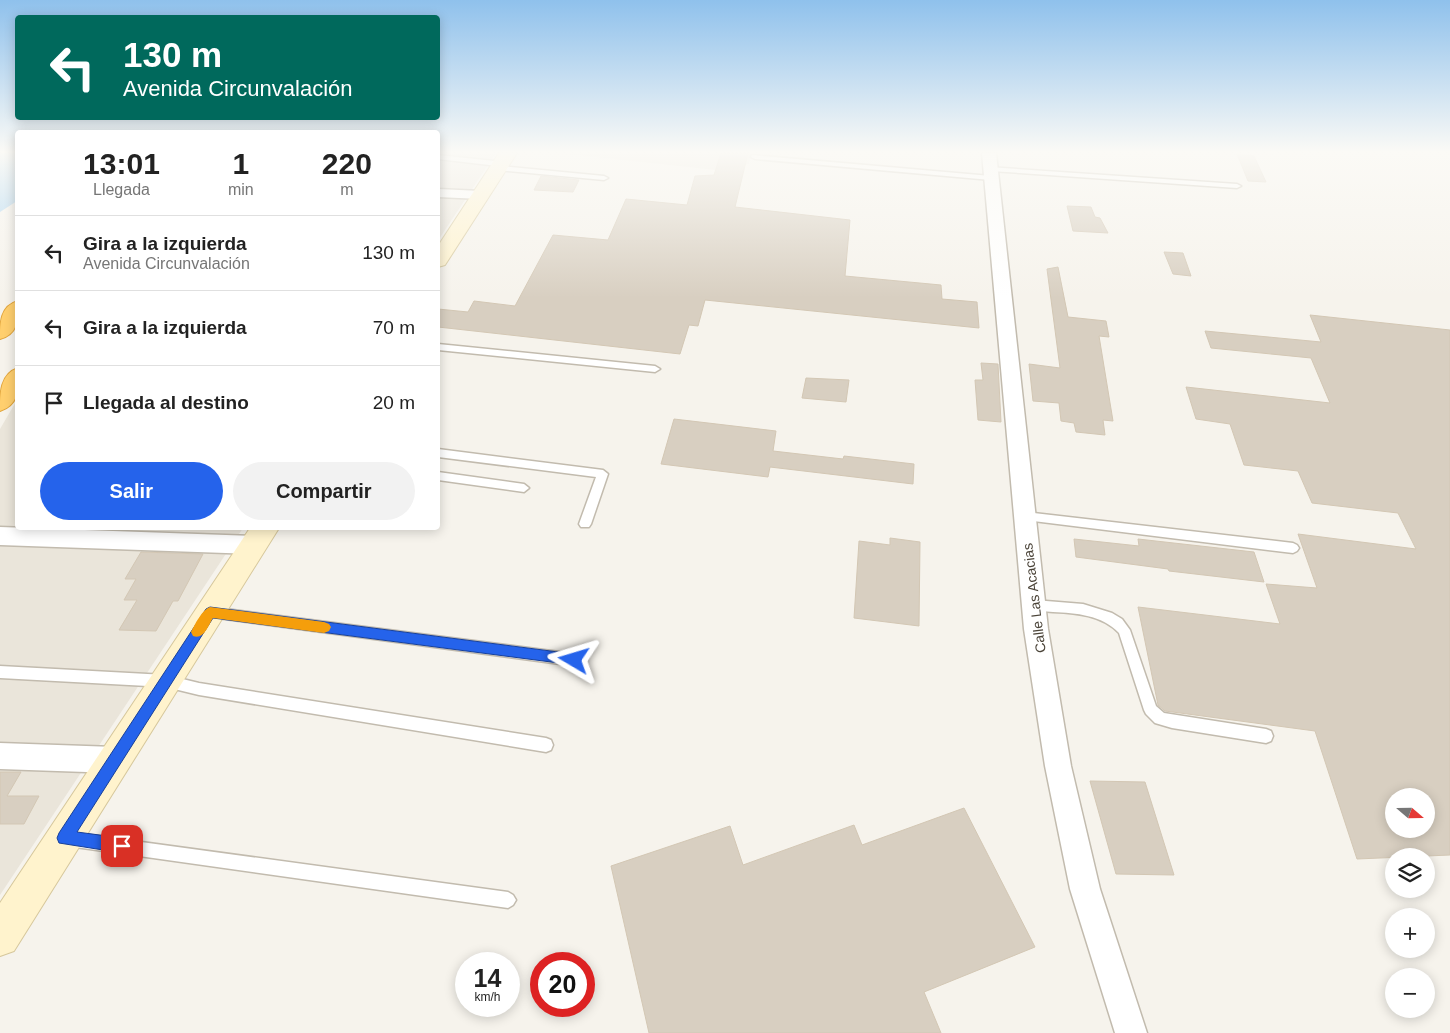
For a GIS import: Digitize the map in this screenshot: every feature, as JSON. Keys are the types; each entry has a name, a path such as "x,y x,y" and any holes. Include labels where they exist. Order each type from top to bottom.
{"highway":[{"path":"0,332 15,312"},
{"path":"0,402 15,380"}],"street":[{"path":"440,258 477,201"},
{"name":"Calle Las Acacias","path":"993,201 1034,605 1058,766 1085,889 1132,1033"},
{"path":"0,536 260,536"},
{"path":"0,937 260,536"},
{"path":"0,756 115,760"}],"lane":[{"path":"440,347 655,368"},
{"path":"440,453 603,474 585,524"},
{"path":"440,476 524,488"},
{"path":"1025,516 1293,548"},
{"path":"1034,605 1067,607 1104,615 1120,623 1151,710 1160,718 1172,722 1266,736"},
{"path":"210,612 574,660"},
{"path":"0,672 166,681 199,689 546,745"},
{"path":"64,838 508,900"}],"shaded area":[{"path":"440,201 464,201 440,237"},
{"path":"15,403 15,530 242,530 0,895 0,429"}],"water":[{"path":"0,201 15,201 15,202 0,212"}],"building":[{"path":"625,201 687,205 688,201 736,201 735,207 850,220 845,276 941,285 942,299 977,302 979,328 705,300 698,326 689,325 680,354 440,327 440,309 468,312 474,301 515,306 553,235 608,240"},
{"path":"1067,206 1091,207 1095,217 1100,218 1108,233 1073,231"},
{"path":"1164,252 1183,253 1191,276 1173,274"},
{"path":"1058,267 1068,317 1106,321 1109,337 1099,336 1113,421 1103,420 1105,435 1076,432 1074,423 1061,421 1059,403 1033,401 1029,364 1060,368 1047,269"},
{"path":"1310,315 1450,330 1450,855 1435,856 1435,848 1385,848 1385,858 1357,859 1315,731 1165,711 1158,705 1138,607 1280,624 1266,584 1317,588 1298,534 1416,549 1398,513 1312,503 1298,471 1244,465 1230,424 1196,419 1186,387 1330,403 1311,358 1211,348 1205,331 1321,342"},
{"path":"981,363 998,364 1001,422 978,420 975,380 983,380"},
{"path":"806,378 849,380 846,402 802,398"},
{"path":"674,419 776,431 773,451 843,459 844,456 914,464 913,484 770,467 768,477 661,464"},
{"path":"890,538 920,542 919,626 854,618 859,541 890,545"},
{"path":"1074,539 1139,546 1138,539 1254,552 1264,582 1169,571 1168,569 1076,557"},
{"path":"141,552 203,554 178,601 173,601 156,631 119,630 137,600 124,600 136,579 125,579"},
{"path":"0,772 21,772 7,796 39,796 24,824 0,824"},
{"path":"1090,781 1145,782 1174,875 1116,874"},
{"path":"964,808 1035,947 924,992 941,1033 649,1033 611,866 730,826 743,865 854,825 862,845"}],"slow traffic":[{"path":"197,632 210,612 324,627"}],"route":[{"path":"122,846 64,838 210,612 574,660"}]}
